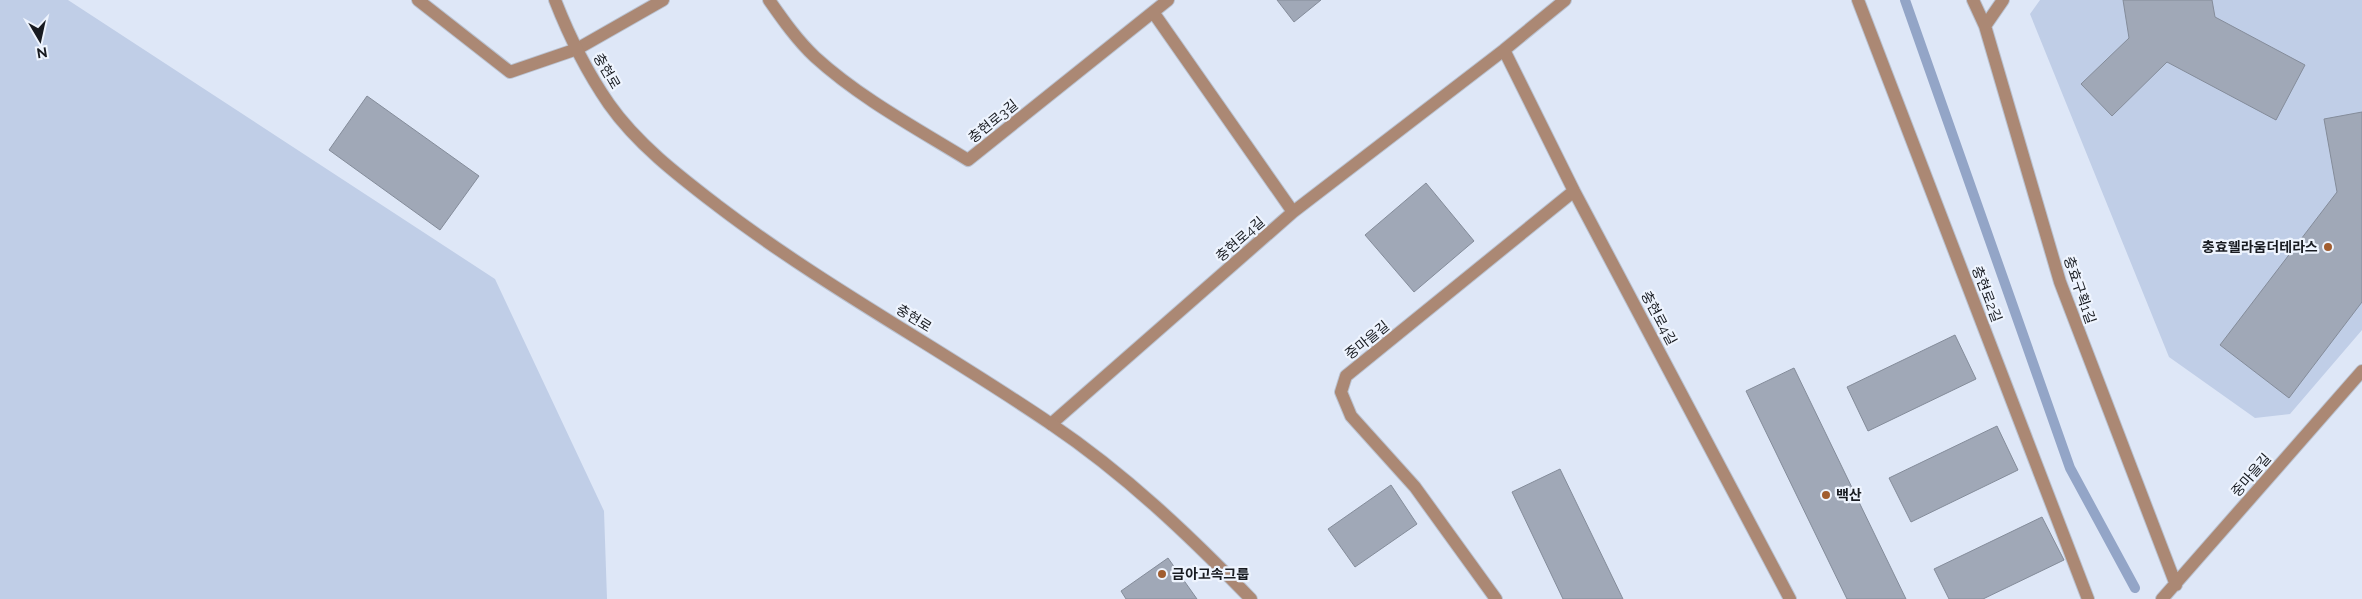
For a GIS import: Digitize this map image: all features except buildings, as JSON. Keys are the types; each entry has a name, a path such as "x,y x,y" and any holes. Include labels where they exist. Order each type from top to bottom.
{"street":[{"name":"충현로","path":"418,0 510,72 577,49"},
{"name":"충현로","path":"554,0 577,49 609,104 643,144 697,190 764,241 1051,424 1121,475 1208,554 1252,599"},
{"path":"577,49 663,0"},
{"name":"충현로3길","path":"770,0 789,28 814,56 849,86 968,160 1168,0"},
{"name":"충현로4길","path":"1051,424 1294,212 1504,50 1565,0"},
{"name":"충현로2길","path":"1858,0 2088,599"},
{"name":"충효구획1길","path":"1973,0 1984,26 2060,282 2176,585"},
{"path":"1984,26 2004,0"},
{"path":"1153,12 1294,212"},
{"name":"충현로4길","path":"1504,50 1574,191 1790,599"},
{"name":"중마을길","path":"1496,599 1415,488 1351,416 1341,392 1346,376 1574,191"},
{"name":"중마을길","path":"2162,599 2362,371"}],"shaded area":[{"path":"0,0 68,0 495,279 604,511 607,599 0,599"},
{"path":"2040,0 2362,0 2362,330 2290,414 2255,418 2169,357 2030,14"}],"waterway":[{"path":"1905,0 2070,468 2135,588"}],"place":[{"name":"충효웰라움더테라스","path":"2328,247"},
{"name":"백산","path":"1826,495"},
{"name":"금아고속그룹","path":"1162,574"}]}
